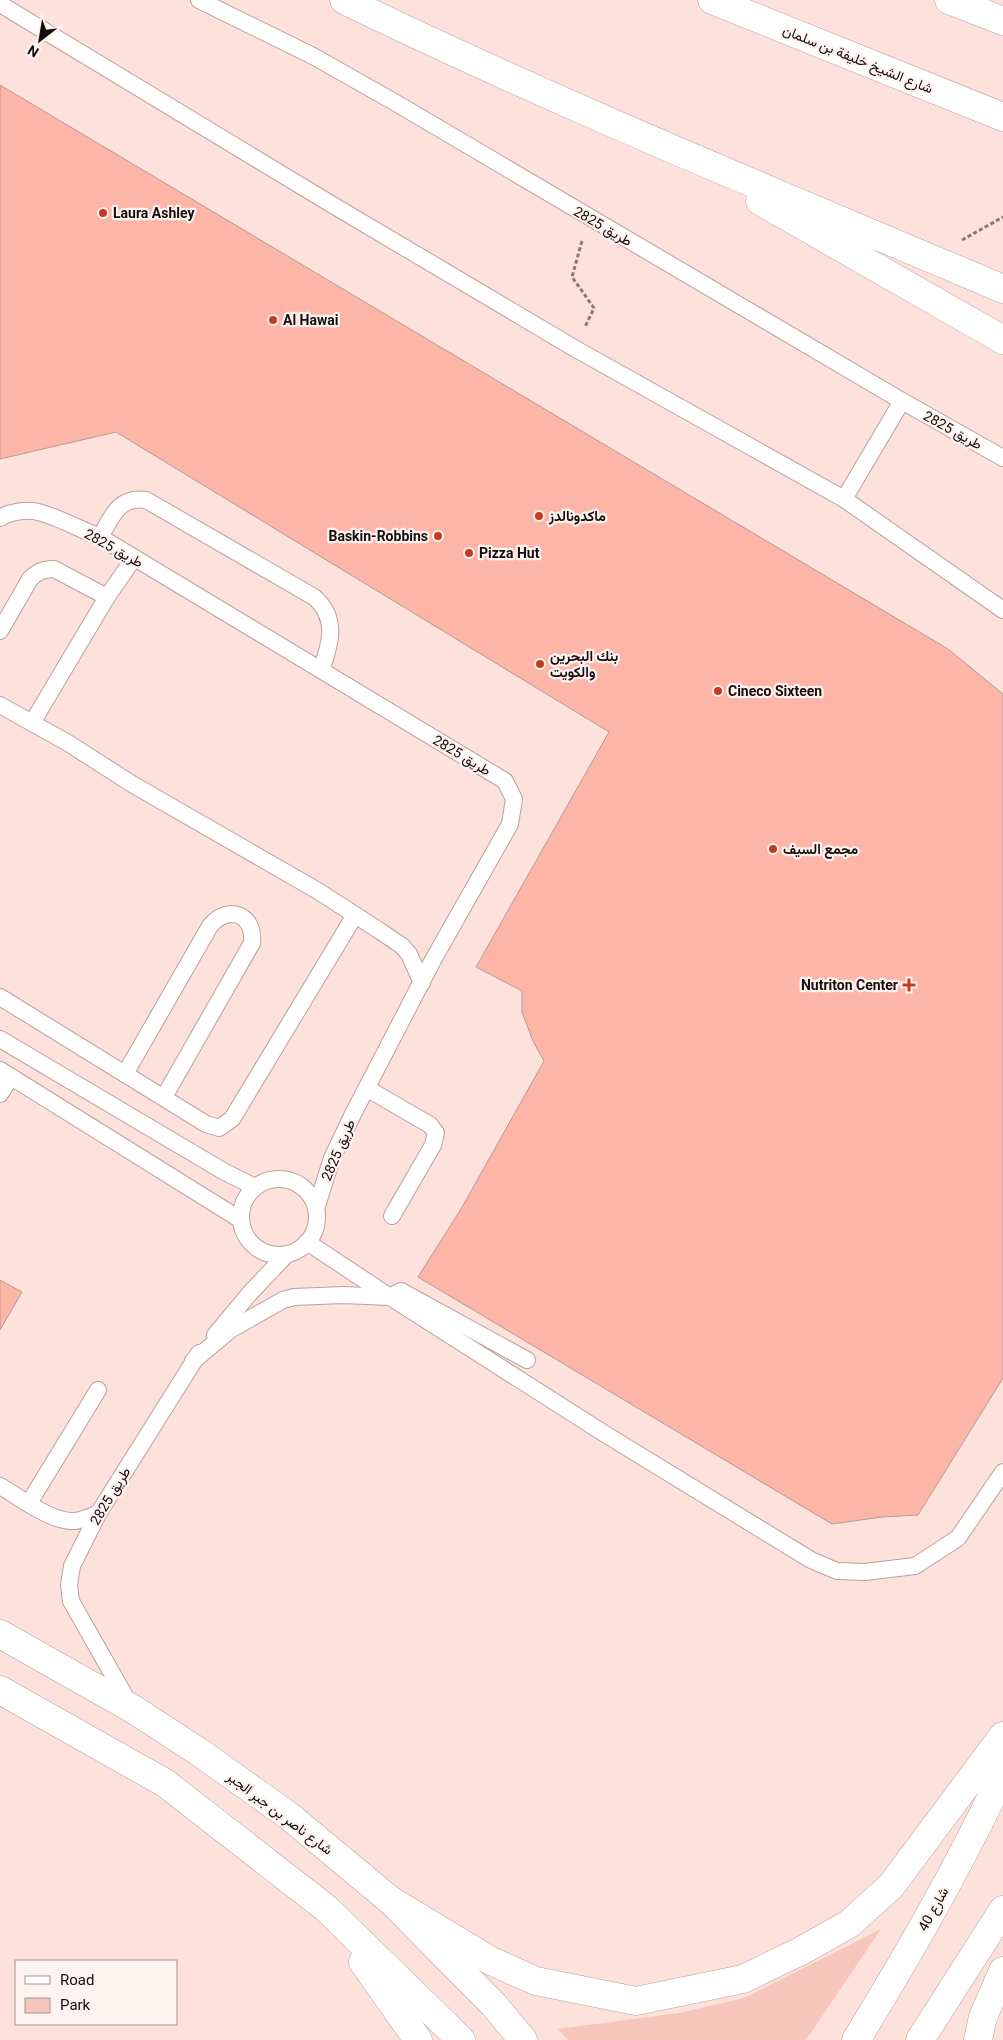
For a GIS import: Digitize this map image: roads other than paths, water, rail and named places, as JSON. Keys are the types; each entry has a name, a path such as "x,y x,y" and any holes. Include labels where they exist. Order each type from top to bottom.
{"main road":[{"path":"344,0 405,30 661,145 801,202 1003,289"},
{"name":"شارع الشيخ خليفة بن سلمان","path":"712,0 1003,117"},
{"path":"949,0 1003,21"},
{"path":"661,145 1003,340"},
{"path":"801,202 1003,274"},
{"name":"شارع ناصر بن جبر الجبر","path":"0,1634 133,1709 199,1752 289,1816 390,1900 494,2005 523,2040"},
{"path":"0,1690 165,1783 327,1909 461,2040"},
{"path":"390,1900 491,1961 536,1981 636,2001 743,1980 802,1951 849,1924 891,1886 1003,1736"},
{"name":"شارع 40","path":"856,2040 902,1966 981,1820 1003,1773"},
{"path":"327,1909 418,2040"},
{"path":"920,2040 1003,1910"},
{"path":"978,2040 983,2017 1003,1971"}],"lane":[{"name":"طريق 2825","path":"199,0 321,61 902,401 1003,458"},
{"path":"0,4 324,200 574,348 844,499 1003,610"},
{"path":"844,499 902,401"},
{"path":"100,538 118,508 124,503 131,499 146,500 314,597 327,612 331,633 326,656 320,670"},
{"name":"طريق 2825","path":"0,518 21,512 37,511 100,538 505,781 514,799 510,824 422,983 332,1158 316,1209"},
{"path":"32,723 107,597 134,558"},
{"path":"0,631 30,579 36,573 45,569 54,569 107,597"},
{"path":"1,708 32,723 355,915 402,946 409,954 422,983"},
{"path":"125,1074 210,926 224,914 234,914 243,917 250,924 253,933 252,943 164,1097"},
{"path":"0,997 206,1124 220,1128 232,1119 355,915"},
{"path":"0,1039 223,1171 255,1187 246,1196 242,1208 241,1220 248,1240 265,1253 287,1254"},
{"path":"0,1094 5,1074 241,1220"},
{"path":"368,1089 430,1124 436,1134 433,1145 392,1216"},
{"name":"طريق 2825","path":"133,1709 71,1601 69,1585 72,1566 98,1514 192,1361 250,1292 287,1254 298,1250 307,1242 314,1232 317,1221 316,1209 311,1197 303,1187 291,1181 278,1179 266,1181 255,1187"},
{"path":"307,1242 605,1434 811,1560 837,1570 865,1572 915,1566 958,1538 1003,1472"},
{"path":"192,1361 230,1330 283,1300 294,1297 343,1295 390,1297 398,1291 402,1291 526,1360"},
{"path":"29,1503 98,1390"},
{"path":"0,1486 52,1516 65,1520 75,1521 98,1514"}],"place":[{"name":"Laura Ashley","path":"103,213"},
{"name":"Al Hawai","path":"273,320"},
{"name":"ماكدونالدز","path":"539,516"},
{"name":"Baskin-Robbins","path":"438,536"},
{"name":"Pizza Hut","path":"469,553"},
{"name":"بنك البحرين والكويت","path":"540,664"},
{"name":"Cineco Sixteen","path":"718,691"},
{"name":"مجمع السيف","path":"773,849"},
{"name":"Nutriton Center","path":"909,985"}]}
